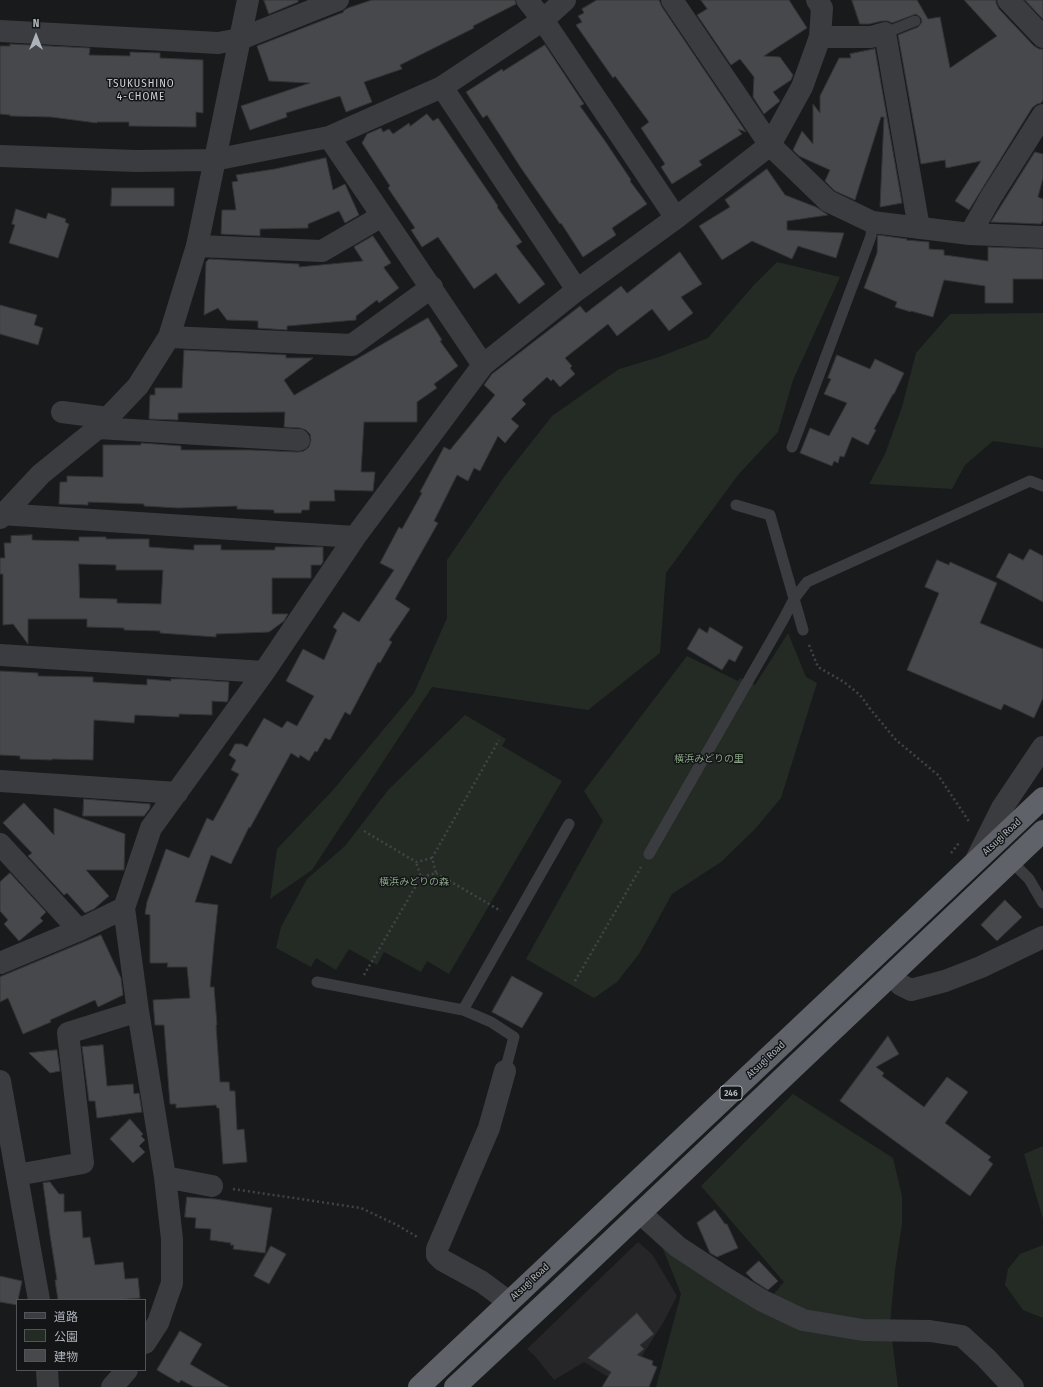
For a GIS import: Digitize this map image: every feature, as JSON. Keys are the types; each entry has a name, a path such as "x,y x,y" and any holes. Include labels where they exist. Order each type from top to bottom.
{"highway":[{"name":"Atsugi Road","path":"419,1387 1043,798"},
{"name":"246","path":"455,1387 1043,831"}],"street":[{"path":"1,515 41,474 103,423 138,386 169,337 197,246 248,0"},
{"path":"0,31 218,43 240,40 338,0"},
{"path":"527,0 543,20 676,218"},
{"path":"0,156 136,161 214,160 329,137 442,87 543,20 565,0"},
{"path":"672,0 770,145 828,201 872,222 970,234 1043,237"},
{"path":"146,1341 158,1323 172,1283 172,1239 165,1178 138,1011 124,908 151,828 264,672 354,537 483,365 578,290 676,218 770,145 802,87 820,37 822,8 817,0"},
{"path":"1008,0 1043,37"},
{"path":"820,37 871,37 885,34 919,228"},
{"path":"442,87 578,290"},
{"path":"970,234 991,197 1043,115"},
{"path":"329,137 432,287 483,365"},
{"path":"197,246 322,251 382,216"},
{"path":"169,337 352,346 432,287"},
{"path":"62,412 103,423 299,440"},
{"path":"1,515 354,537"},
{"path":"0,656 264,672"},
{"path":"973,864 1002,808 1043,747"},
{"path":"0,781 177,793"},
{"path":"0,844 79,930"},
{"path":"0,963 79,930 124,908"},
{"path":"891,975 901,986 911,990 945,981 974,970 1043,937"},
{"path":"11,1164 83,1163 68,1033 138,1011"},
{"path":"505,1070 489,1128 437,1249 437,1255 442,1260 482,1282 509,1302"},
{"path":"0,1081 11,1164 38,1299"},
{"path":"165,1178 212,1186"},
{"path":"640,1213 678,1246 762,1301 803,1320 863,1330 930,1331 962,1336 986,1358 1013,1387"},
{"path":"47,1371 48,1387"},
{"path":"112,1387 126,1371"}],"lane":[{"path":"885,34 914,21"},
{"path":"792,447 870,236 872,222"},
{"path":"649,854 794,599 806,582 1030,481 1043,486"},
{"path":"736,504 770,515 803,630"},
{"path":"462,1010 569,824"},
{"path":"1011,861 1029,879 1043,902"},
{"path":"317,982 462,1010 491,1022 514,1037 505,1070"}],"path":[{"path":"803,630 818,667 844,682 860,695 896,740 938,775 974,828"},
{"path":"436,873 432,858 499,740"},
{"path":"356,989 420,877 416,862 364,831"},
{"path":"575,981 649,854"},
{"path":"416,862 432,858"},
{"path":"420,877 436,873 515,918"},
{"path":"256,1192 361,1208 397,1225 437,1249"}],"shaded area":[{"path":"638,1242 652,1254 677,1296 663,1323 624,1384 603,1374 584,1362 554,1380 534,1355 527,1349"}],"green space":[{"path":"777,262 840,277 793,380 778,432 738,475 666,573 660,653 588,710 432,687 312,870 270,899 277,849 333,790 414,693 447,618 447,560 504,477 552,416 619,369 659,357 708,338 753,286"},
{"path":"1043,313 1043,448 993,441 965,465 952,489 869,484 885,454 902,407 916,353 950,314"},
{"name":"横浜みどりの里","path":"788,633 806,677 817,683 781,798 755,829 721,862 672,894 639,954 617,982 594,998 526,959 603,821 584,791 687,656 738,681 740,678 755,685"},
{"name":"横浜みどりの森","path":"465,715 506,739 502,746 562,781 449,974 427,961 421,972 384,952 377,965 349,949 336,970 316,958 311,967 276,948 281,927 307,879 345,846 389,789"},
{"path":"793,1094 893,1158 902,1196 902,1224 895,1270 890,1324 898,1387 656,1387 681,1294 661,1244 772,1296 784,1282 701,1186"},
{"path":"1043,1146 1043,1219 1024,1154"},
{"path":"1043,1245 1043,1318 1023,1310 1005,1285 1008,1269 1020,1254"}],"building":[{"path":"264,0 298,0 298,2 269,14"},
{"path":"372,0 515,0 516,4 473,26 474,28 400,65 402,69 364,82 372,102 346,112 340,96 286,113 287,117 250,130 241,106 310,83 269,81 257,46 344,12 343,11 348,8"},
{"path":"597,0 659,0 662,7 746,132 738,129 742,134 699,161 702,165 672,184 661,167 665,164 641,128 649,122 615,76 613,78 576,25 582,22 578,16 584,13 582,9"},
{"path":"701,0 789,0 807,28 764,56 780,57 793,75 791,80 773,92 780,101 764,114 753,97 754,77 740,59 731,65 697,15 707,9"},
{"path":"852,0 917,0 928,19 940,17 950,68 997,36 964,0 996,0 999,9 1034,46 1039,49 1043,49 1043,100 1041,103 1032,108 969,210 955,201 981,161 946,168 945,160 921,164 898,35 918,27 922,22 921,18 916,14 892,23 882,21 869,24 860,24"},
{"path":"1025,0 1043,0 1043,19"},
{"path":"10,44 90,48 89,55 130,56 130,52 160,53 160,58 203,60 203,113 196,112 196,127 129,126 129,122 97,123 51,117 10,116 0,114 0,46 10,46"},
{"path":"545,45 584,104 580,106 647,204 612,228 616,235 583,257 561,223 560,224 521,168 487,115 483,118 466,92 502,69 503,71"},
{"path":"875,49 902,203 880,207 884,117 881,117 855,200 835,191 825,181 830,170 799,156 793,150 802,131 813,144 813,104 820,113 820,96 839,58 851,58 850,54"},
{"path":"427,114 433,121 438,118 522,242 516,246 545,284 519,304 496,273 474,289 438,237 422,247 411,230 415,228 388,188 390,186 362,143 367,134 381,128 383,132 389,129 393,134 409,123 410,126"},
{"path":"1035,152 1043,154 1043,178 1038,197 1043,199 1043,220 1041,224 991,222"},
{"path":"326,158 333,190 345,184 359,215 345,223 339,211 308,224 308,228 260,229 260,236 221,234 222,210 236,210 232,182 238,181 236,175 275,169"},
{"path":"767,169 785,195 816,207 828,215 787,221 787,230 844,233 836,258 798,246 792,259 752,241 722,260 699,226 730,207 725,200"},
{"path":"112,188 174,188 174,206 111,206"},
{"path":"16,209 46,219 48,213 66,219 65,222 69,224 58,258 9,243 15,225 12,224"},
{"path":"878,235 929,242 929,249 944,250 944,255 988,261 988,247 1043,249 1043,279 1013,279 1013,303 985,303 985,286 944,280 933,317 911,312 895,307 897,302 864,288 877,253"},
{"path":"373,236 391,263 384,268 399,288 379,303 377,300 356,316 356,320 287,326 287,330 258,328 258,321 227,320 218,308 204,315 206,262 209,259 299,264 299,267 363,261 354,247"},
{"path":"680,252 702,284 681,297 693,313 669,331 652,309 617,336 608,324 565,358 572,366 570,368 575,374 560,387 553,379 551,381 547,377 522,400 526,404 511,419 519,426 505,443 498,436 480,471 474,468 468,481 457,475 434,521 438,523 395,599 410,609 389,640 392,642 380,663 378,662 350,715 345,712 330,740 325,738 317,752 315,751 309,761 300,755 299,758 291,753 250,828 249,827 231,864 211,855 195,902 218,905 210,987 214,987 220,1082 229,1082 230,1091 235,1091 237,1130 244,1129 247,1162 223,1164 219,1108 217,1108 216,1105 176,1108 176,1104 170,1104 164,1025 155,1025 153,1000 190,998 187,967 167,967 168,963 150,963 150,915 145,914 147,902 166,849 189,858 207,818 213,821 239,774 231,770 236,760 229,755 235,744 242,744 247,747 264,718 282,728 287,721 297,726 314,696 286,681 303,649 324,660 337,630 333,627 343,612 359,622 394,570 380,563 399,527 402,529 422,493 420,492 444,447 450,450 495,395 484,385 492,374 580,306 586,313 621,286 627,293"},
{"path":"0,305 37,315 34,325 43,328 38,345 0,334"},
{"path":"428,318 442,340 440,341 458,366 434,384 437,388 417,402 417,422 364,422 361,472 375,472 373,491 334,490 335,501 310,501 309,510 302,510 301,513 274,513 274,510 237,509 237,506 178,508 144,506 144,504 88,502 88,505 59,504 60,482 67,482 67,476 103,477 103,445 141,445 141,443 181,446 181,450 298,452 304,451 309,447 311,440 310,434 306,430 284,427 285,412 178,413 178,420 149,419 150,395 155,395 155,388 182,388 184,350 286,355 286,358 313,358 284,380 294,395"},
{"path":"837,355 870,369 875,359 904,373 874,429 876,430 868,445 852,437 844,457 840,456 838,463 834,461 832,466 800,453 810,428 829,436 847,403 824,394 831,379 828,378"},
{"path":"32,535 32,540 79,541 79,537 106,537 106,539 149,539 149,547 194,550 194,545 221,545 221,550 275,550 275,547 323,547 323,562 321,565 311,565 311,578 272,578 272,614 288,614 284,621 269,632 216,634 216,637 160,633 160,631 124,630 124,628 87,627 87,619 28,619 28,644 13,624 3,625 3,574 0,574 0,558 5,558 4,543 11,543 11,536","holes":["79,564 116,565 116,570 163,570 161,604 117,603 117,599 80,598"]},
{"path":"1030,549 1043,556 1043,602 996,577 1009,553 1023,560"},
{"path":"937,560 949,565 950,562 997,583 980,623 1043,649 1043,698 1034,718 1004,704 1001,710 907,670 939,593 925,587"},
{"path":"710,627 743,647 735,662 729,659 722,670 687,649 699,628 707,633"},
{"path":"0,671 38,673 38,676 93,677 93,682 147,685 147,679 171,681 171,679 185,679 229,682 228,700 227,702 212,701 212,715 179,714 179,717 135,715 134,723 94,720 93,760 20,759 20,756 0,755"},
{"path":"84,799 150,804 150,808 144,816 83,816"},
{"path":"24,803 54,835 54,808 125,834 124,870 86,870 109,896 94,909 85,913 67,893 64,895 28,856 32,853 3,823"},
{"path":"10,873 46,912 40,918 43,921 19,941 4,924 8,920 0,911 0,882"},
{"path":"1005,900 1022,917 997,941 981,925"},
{"path":"101,935 121,978 123,995 98,1007 95,1000 23,1034 8,998 0,1002 0,977"},
{"path":"512,976 543,993 522,1028 492,1012"},
{"path":"888,1036 899,1054 876,1067 884,1073 882,1076 924,1107 947,1077 968,1092 945,1123 991,1157 988,1160 993,1164 970,1196 840,1101"},
{"path":"103,1045 107,1086 133,1084 134,1094 139,1093 142,1112 97,1118 95,1101 89,1101 82,1047"},
{"path":"57,1050 60,1071 50,1073 29,1053"},
{"path":"130,1119 143,1134 141,1136 145,1140 139,1146 145,1152 133,1163 110,1139"},
{"path":"50,1182 59,1194 64,1194 64,1212 81,1211 83,1238 90,1237 95,1265 123,1262 125,1279 138,1278 140,1298 58,1299 55,1280 57,1280 43,1183"},
{"path":"187,1197 215,1199 272,1208 265,1253 233,1249 234,1245 230,1245 231,1243 210,1240 211,1229 195,1228 196,1218 185,1217"},
{"path":"715,1210 725,1224 727,1224 738,1248 717,1257 710,1253 697,1223"},
{"path":"271,1246 286,1254 269,1284 254,1276"},
{"path":"759,1261 778,1281 768,1290 754,1281 746,1273"},
{"path":"0,1276 22,1281 18,1299 16,1299 16,1305 0,1302"},
{"path":"637,1313 654,1334 640,1345 644,1349 637,1355 653,1361 652,1365 657,1367 649,1387 602,1387 611,1372 588,1358"},
{"path":"180,1331 202,1344 190,1364 229,1387 194,1387 181,1380 179,1383 157,1370"}],"district":[{"name":"TSUKUSHINO 4-CHOME","path":"141,90"}]}
